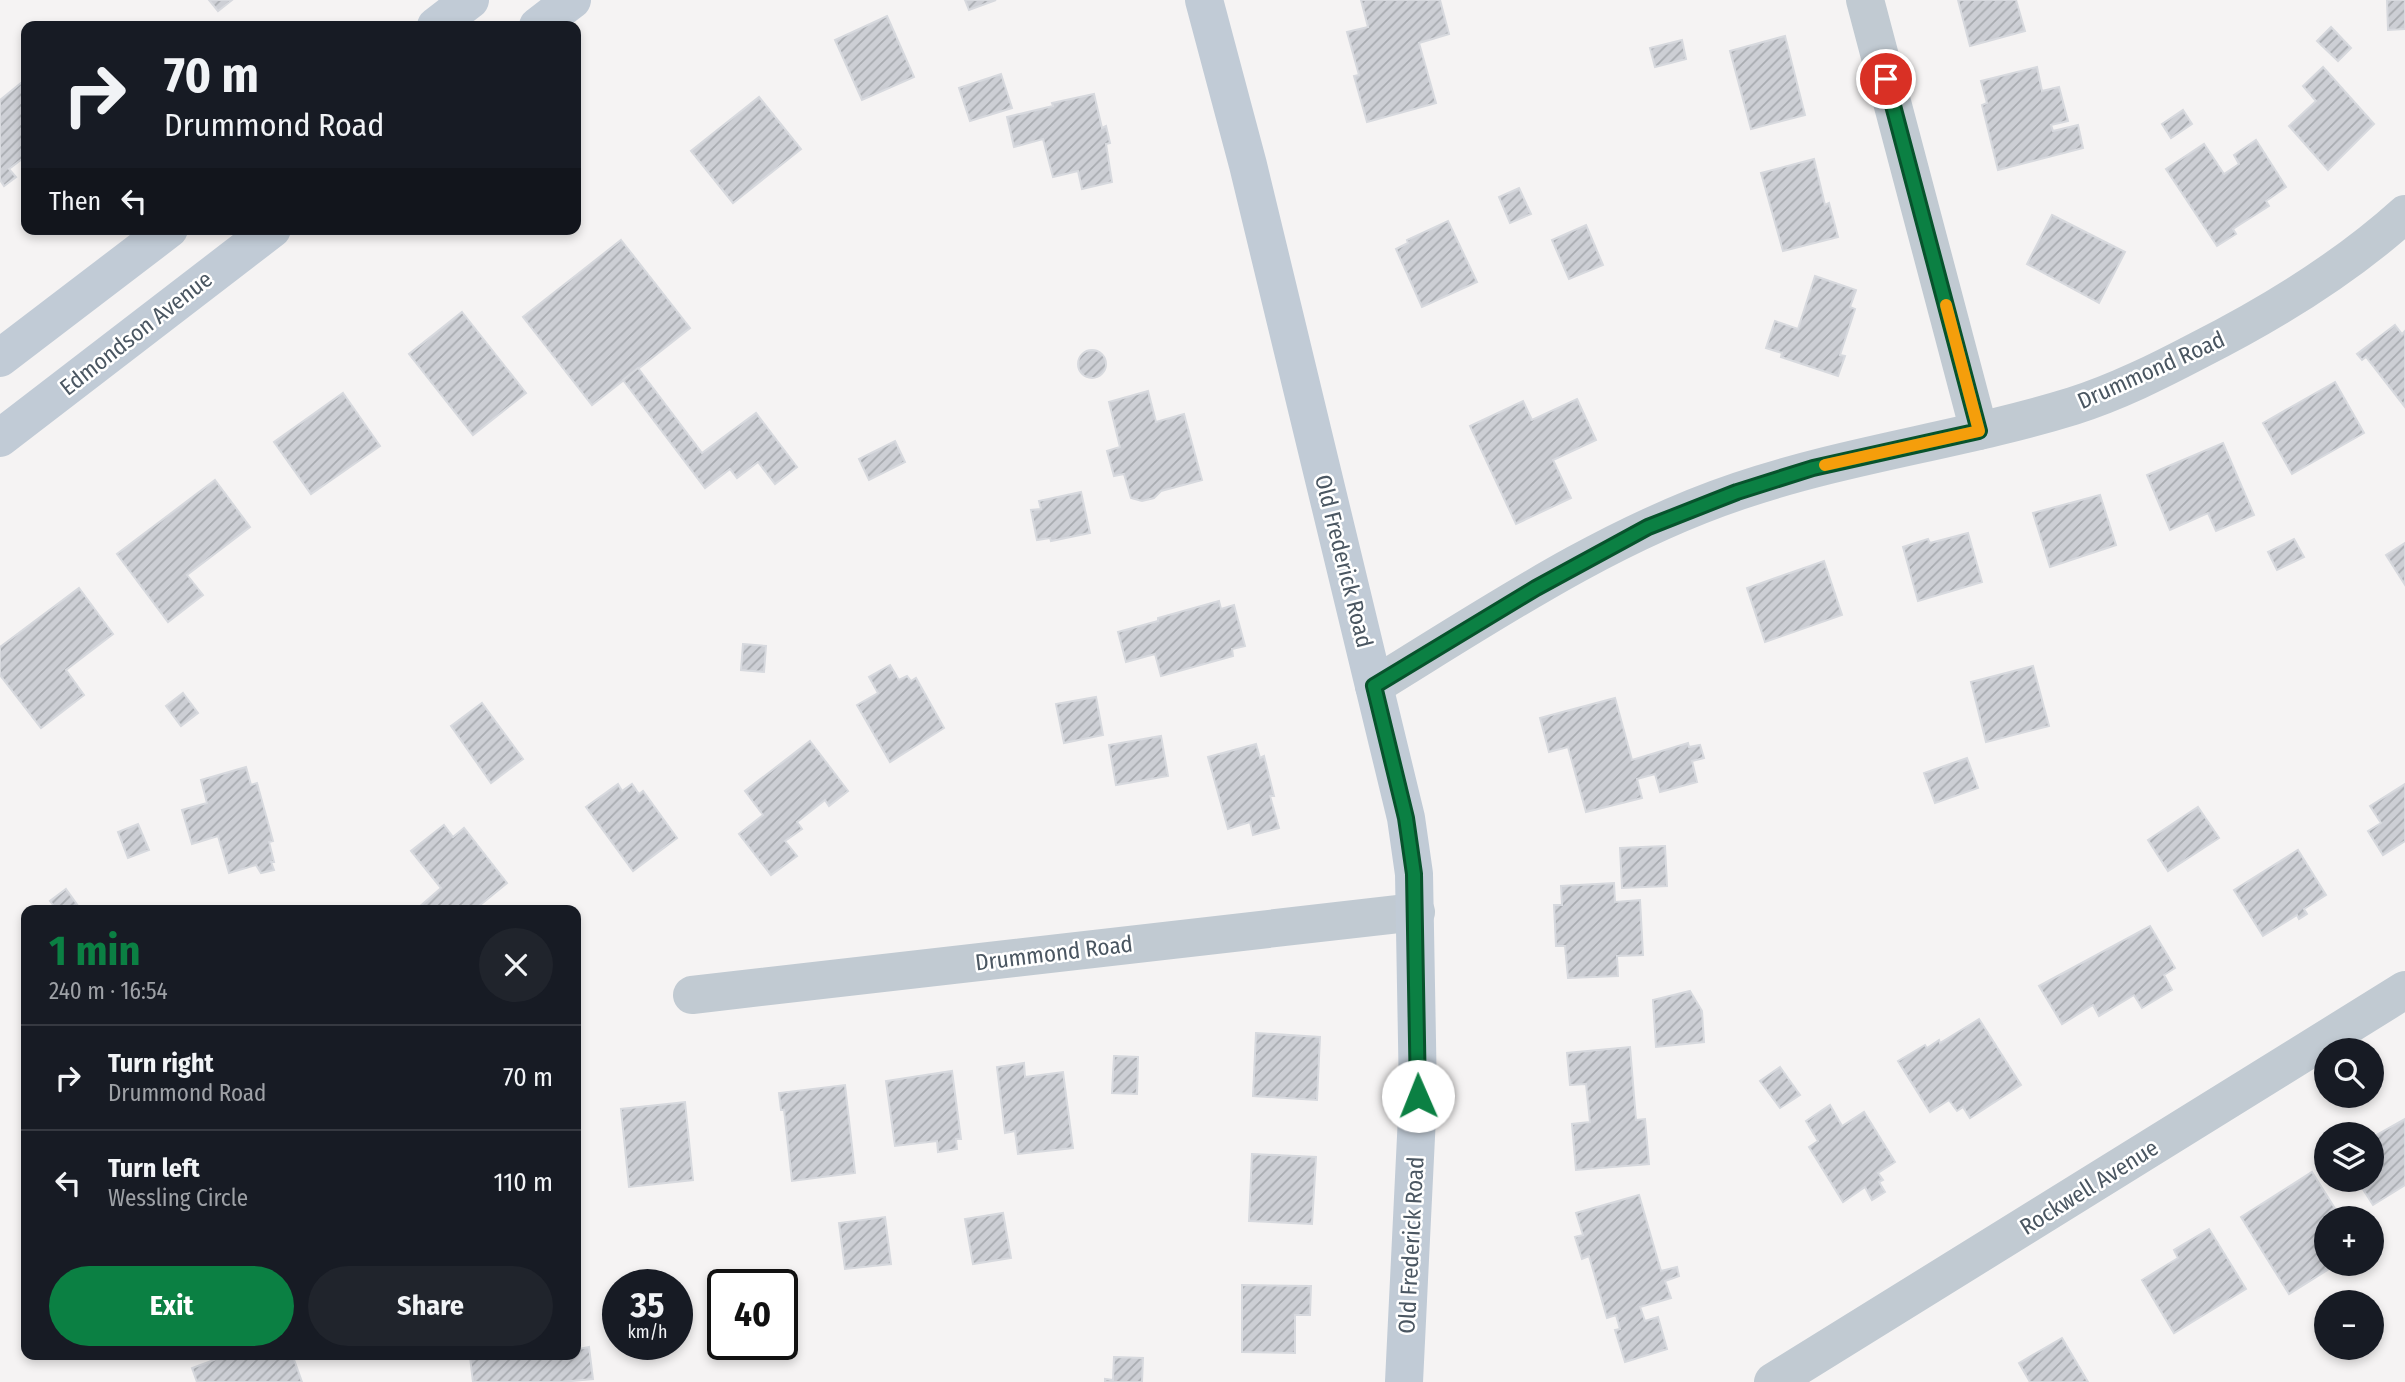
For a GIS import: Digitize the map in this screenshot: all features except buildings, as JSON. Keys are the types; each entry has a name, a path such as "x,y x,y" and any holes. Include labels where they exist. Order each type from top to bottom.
{"street":[{"path":"545,21 572,0"},
{"name":"Old Frederick Road","path":"1205,0 1248,165 1406,818 1416,912 1418,1096 1404,1382"},
{"path":"1865,0 1979,431"},
{"name":"Drummond Road","path":"1374,686 1536,588 1648,527 1737,492 1813,468 1979,431 2075,405 2151,375 2237,331 2319,281 2405,214"},
{"path":"0,358 161,235"},
{"name":"Edmondson Avenue","path":"0,438 264,235"},
{"name":"Drummond Road","path":"692,995 1416,912"},
{"name":"Rockwell Avenue","path":"1773,1382 2405,990"}],"slow traffic":[{"path":"1825,465 1979,431 1946,305"}],"route":[{"path":"1418,1096 1414,874 1406,818 1374,686 1536,588 1648,527 1737,492 1813,468 1979,431 1886,79"}]}
